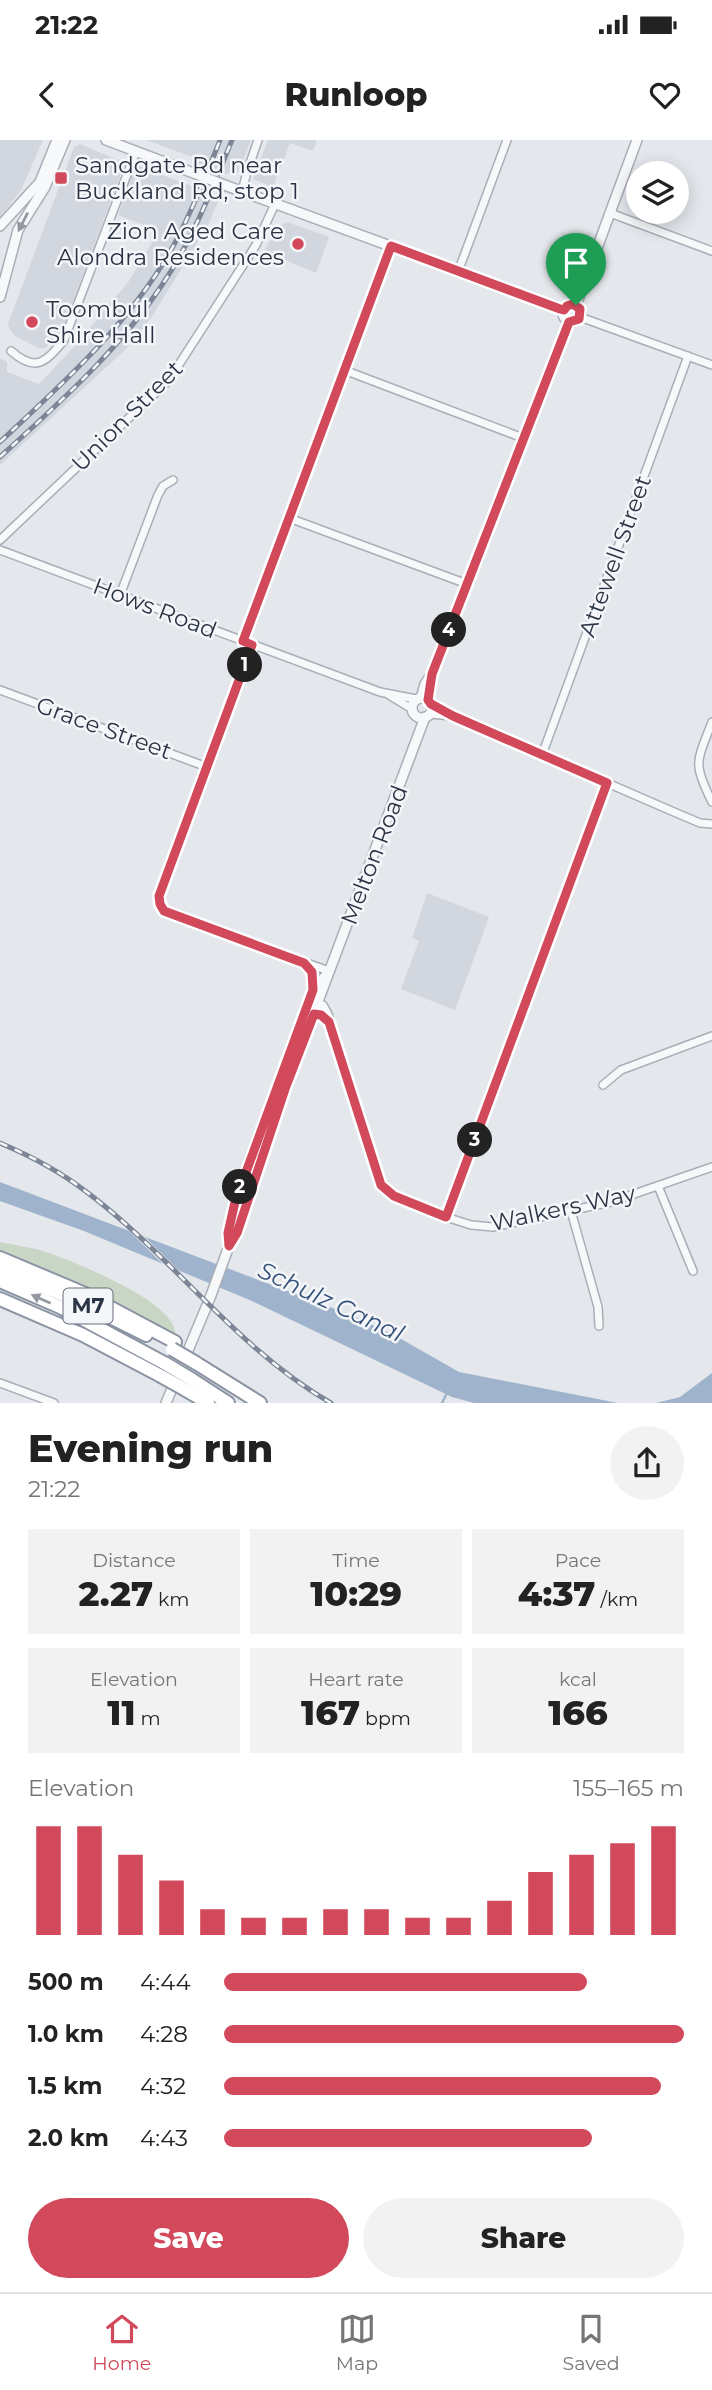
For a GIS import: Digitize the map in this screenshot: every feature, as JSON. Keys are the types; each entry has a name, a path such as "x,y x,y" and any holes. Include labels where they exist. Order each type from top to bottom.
{"highway":[{"path":"0,1258 83,1293 174,1345 260,1403"},
{"name":"M7","path":"0,1269 174,1345"},
{"name":"M7","path":"0,1281 70,1312 188,1385 228,1403"},
{"path":"0,1299 164,1370"},
{"path":"188,1385 208,1403"}],"street":[{"path":"1,225 40,183 57,140"},
{"path":"0,297 18,230 45,187 65,140"},
{"path":"106,140 564,310"},
{"path":"242,191 258,140"},
{"path":"457,272 506,140"},
{"path":"576,305 637,140"},
{"path":"10,351 26,361 38,364 49,358 64,340 136,151"},
{"name":"Union Street","path":"0,540 169,380 256,245 275,204"},
{"path":"610,213 712,251"},
{"path":"243,641 391,246"},
{"path":"576,305 580,309 580,317 577,321 569,322 563,316 564,310 567,306 576,305"},
{"path":"580,317 712,365"},
{"name":"Melton Road","path":"313,1002 329,971 416,738 425,684 432,674 569,322"},
{"name":"Attewell Street","path":"542,755 688,356"},
{"path":"344,370 523,438"},
{"path":"120,595 158,495 163,486 173,480"},
{"path":"289,518 467,584"},
{"name":"Hows Road","path":"0,550 388,695 453,716 700,822 712,824"},
{"path":"252,645 161,888 160,904 167,913 329,971"},
{"name":"Grace Street","path":"0,690 207,767"},
{"path":"712,722 698,765 712,802"},
{"path":"446,1217 607,783"},
{"path":"304,963 312,972 313,990"},
{"name":"Melton Road","path":"313,1002 313,990 329,971"},
{"path":"166,1403 229,1246 237,1233 285,1089 314,1014 313,1002"},
{"path":"229,1246 228,1233 241,1182 313,1002"},
{"name":"Walkers Way","path":"313,1002 325,1008 381,1185 394,1196 471,1225 493,1227 611,1202 712,1167"},
{"path":"314,1014 321,1015 329,1022"},
{"path":"603,1085 621,1070 712,1036"},
{"path":"658,1186 693,1271"},
{"path":"571,1211 598,1307 599,1326"},
{"path":"0,1383 54,1403"}],"shaded area":[{"path":"0,140 43,140 21,190 0,217"},
{"path":"146,140 251,140 238,173 222,176 199,167 195,158"},
{"path":"268,140 317,140 313,151 290,143 273,187 253,179"},
{"path":"80,144 125,163 63,328 45,348 39,348 15,336 8,324 74,147"},
{"path":"136,165 220,197 208,225 153,315 127,348 0,465 0,358 7,362 7,372 39,384 129,281 159,231 118,215"},
{"name":"Zion Aged Care Alondra Residences","path":"287,222 329,237 316,273 264,251 280,226"},
{"path":"427,893 489,917 455,1010 401,989 419,941 412,938"}],"green space":[{"path":"0,1242 43,1251 76,1263 121,1285 161,1310 172,1323 175,1336 105,1298 0,1250"}],"water":[{"path":"0,1182 351,1315 394,1335 459,1372 618,1403 474,1403 452,1397 252,1301 84,1231 0,1201"},
{"path":"712,1373 712,1403 656,1403 680,1397"}],"pier":[{"path":"121,1223 136,1228 185,1277 170,1271"}],"waterway":[{"path":"442,1403 447,1393"}],"railway":[{"path":"0,442 92,353 153,279 184,225 220,140"},
{"path":"0,457 86,376 145,309 173,268 192,233 232,140"},
{"path":"0,1143 45,1165 88,1193 119,1218 265,1357 331,1403"}],"place":[{"name":"Sandgate Rd near Buckland Rd, stop 1","path":"61,178"},
{"name":"Zion Aged Care Alondra Residences","path":"298,244"},
{"name":"Toombul Shire Hall","path":"32,322"}],"route":[{"path":"391,246 560,309 576,305 580,309 580,317 577,321 569,322 510,470 432,674 428,700 453,716 607,783 446,1217 388,1193 378,1181 329,1022 321,1015 314,1014 285,1089 269,1144 237,1233 229,1246 228,1233 241,1182 313,990 312,972 304,963 167,913 160,904 159,896 252,645 243,641 391,246"}],"water label":[{"name":"Schulz Canal","path":"331,1302"}]}
